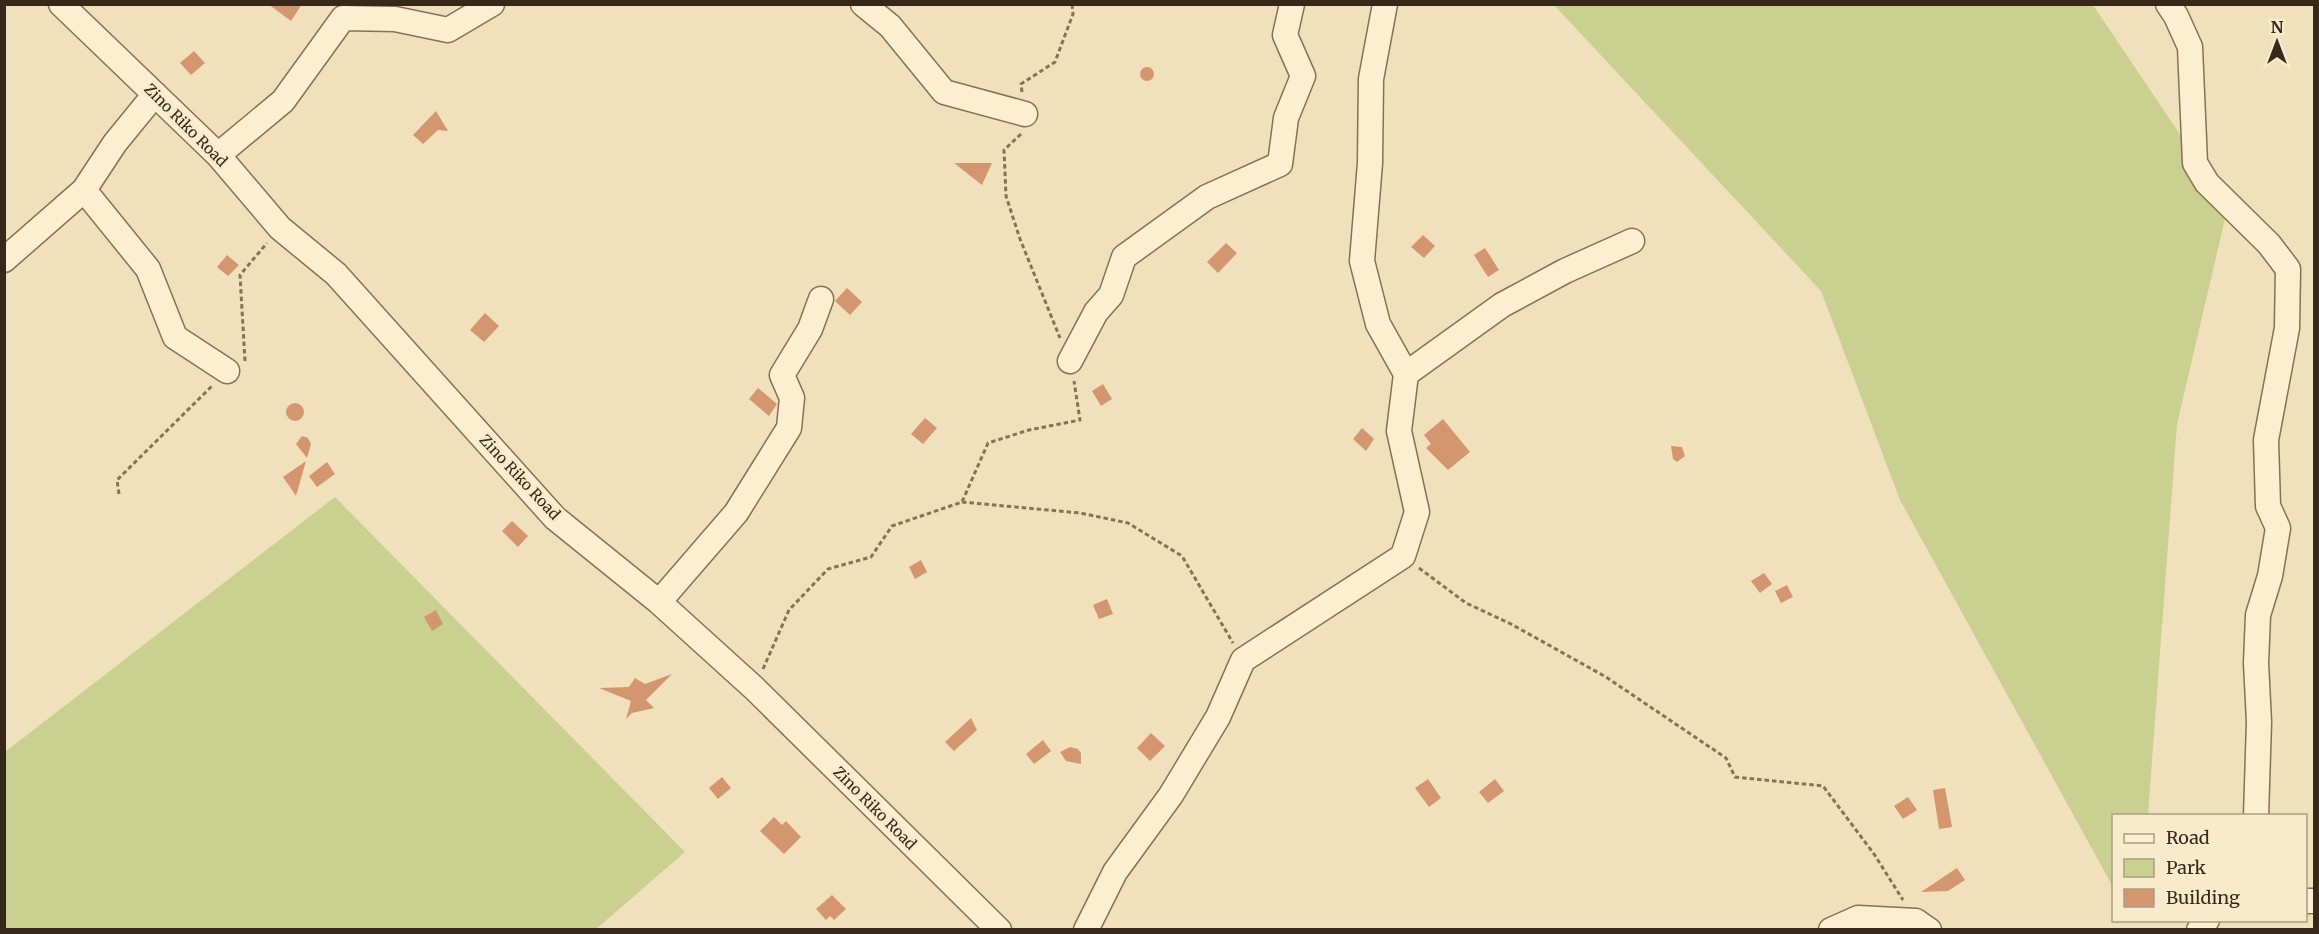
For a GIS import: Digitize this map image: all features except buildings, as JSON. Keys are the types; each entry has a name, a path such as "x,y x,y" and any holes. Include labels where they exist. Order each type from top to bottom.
{"street":[{"name":"Zino Riko Road","path":"61,4 218,155 280,228 336,274 555,518 659,602 754,688 999,930"},
{"path":"218,155 283,100 343,18 395,19 448,30 492,4"},
{"path":"863,4 890,26 944,92 1025,114"},
{"path":"1070,361 1096,312 1111,295 1124,257 1207,197 1280,164 1286,118 1303,76 1285,35 1292,4"},
{"path":"1086,930 1114,872 1171,795 1218,717 1243,660 1403,556 1417,512 1399,431 1406,374 1378,324 1362,261 1370,163 1371,80 1385,4"},
{"path":"2173,8 2190,46 2195,163 2207,183 2269,244 2288,269 2287,328 2266,440 2268,506 2278,528 2270,576 2258,615 2256,663 2259,722 2256,814"},
{"path":"4,260 84,190 115,143 155,94"},
{"path":"84,190 148,269 175,338 226,371"},
{"path":"1406,374 1502,305 1565,271 1632,241"},
{"path":"659,602 736,513 789,428 792,398 782,375 810,329 821,299"},
{"path":"1831,930 1858,918 1922,925"}],"path":[{"path":"962,502 988,443 1029,430 1080,420 1070,361 1020,239 1006,196 1004,150 1027,129 1021,84 1054,62 1072,14 1072,4"},
{"path":"754,688 789,610 828,569 871,557 892,525 962,502 1080,513 1128,524 1182,556 1243,660"},
{"path":"1403,556 1466,603 1511,624 1606,677 1726,758 1735,777 1823,786 1874,854 1922,925"}],"green space":[{"path":"1554,5 2093,5 2228,206 2177,424 2148,814 2112,814 2112,885 1900,500 1821,291"},
{"path":"335,497 685,852 596,929 5,930 5,752"}]}
